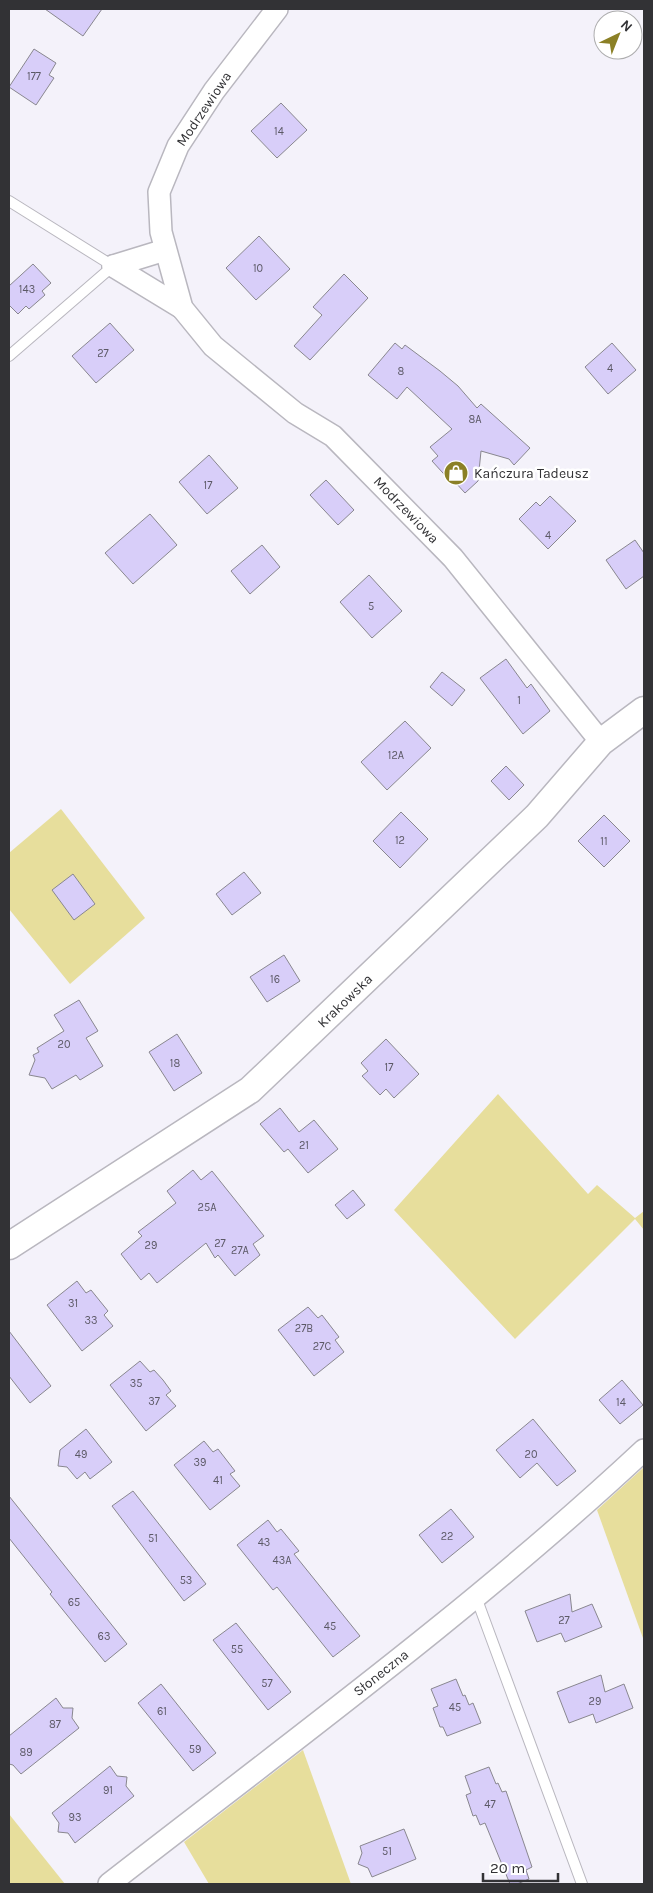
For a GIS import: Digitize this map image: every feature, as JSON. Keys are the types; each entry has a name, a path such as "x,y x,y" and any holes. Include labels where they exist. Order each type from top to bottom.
{"street":[{"name":"Modrzewiowa","path":"182,308 161,232 159,192 178,146 214,91 277,9"},
{"path":"113,266 166,250"},
{"name":"Modrzewiowa","path":"113,266 182,308 213,346 295,413 334,436 452,558 601,742"},
{"name":"Krakowska","path":"9,1246 250,1090 537,816 601,742 644,710"},
{"name":"Słoneczna","path":"109,1884 292,1744 476,1597 584,1507 644,1450"}],"lane":[{"path":"9,201 113,266 9,356"},
{"path":"476,1597 582,1884"}],"shaded area":[{"path":"61,809 145,918 70,984 9,909 9,853"},
{"path":"498,1094 588,1194 597,1185 635,1218 644,1211 644,1230 635,1219 515,1339 394,1210"},
{"path":"644,1467 644,1641 597,1510"},
{"path":"303,1750 351,1884 209,1884 184,1842"},
{"path":"9,1814 65,1884 9,1884"}],"building":[{"path":"45,9 102,9 83,36"},
{"path":"34,49 56,63 49,75 54,78 36,105 9,87"},
{"path":"281,103 307,130 277,158 251,131"},
{"path":"259,236 290,269 256,300 226,268"},
{"path":"33,264 51,283 42,291 45,295 29,309 26,306 18,314 9,305 9,286"},
{"path":"344,274 368,298 310,360 294,346 322,315 313,307"},
{"path":"110,323 134,350 96,383 72,356"},
{"path":"395,343 402,349 405,345 440,371 458,386 477,408 481,404 530,448 514,465 509,459 481,451 478,481 465,493 455,482 453,484 432,461 438,456 430,447 452,429 407,387 397,399 368,375"},
{"path":"612,343 636,370 608,394 585,367"},
{"path":"209,455 238,488 207,514 179,482"},
{"path":"326,480 354,510 338,525 310,495"},
{"path":"550,496 576,521 548,549 519,519 536,502 540,506"},
{"path":"150,514 177,545 133,584 105,553"},
{"path":"635,540 644,553 644,576 626,589 606,560"},
{"path":"262,545 280,567 250,594 231,571"},
{"path":"369,575 402,611 372,638 340,602"},
{"path":"506,659 527,688 531,684 550,711 523,734 480,678"},
{"path":"442,672 465,690 452,706 430,687"},
{"path":"405,721 431,748 387,790 361,762"},
{"path":"506,766 524,785 509,800 491,781"},
{"path":"401,812 428,839 400,868 373,841"},
{"path":"604,815 630,841 604,867 578,841"},
{"path":"244,872 261,893 232,915 216,894"},
{"path":"73,874 95,904 74,920 52,890"},
{"path":"284,955 300,981 267,1002 250,977"},
{"path":"79,1000 98,1031 86,1038 103,1066 80,1080 76,1075 52,1089 45,1078 29,1075 35,1060 33,1055 39,1052 37,1048 64,1031 54,1015"},
{"path":"177,1034 202,1073 174,1091 149,1052"},
{"path":"386,1039 419,1074 394,1098 386,1089 380,1095 362,1076 368,1071 361,1063"},
{"path":"280,1108 299,1132 314,1120 338,1149 308,1173 288,1149 284,1152 260,1124"},
{"path":"193,1170 201,1180 212,1171 264,1236 253,1244 260,1255 235,1276 218,1255 215,1258 206,1243 157,1283 149,1273 141,1280 121,1254 142,1236 138,1232 176,1203 167,1191"},
{"path":"353,1190 365,1205 347,1219 335,1205"},
{"path":"77,1281 86,1293 91,1290 108,1311 104,1315 113,1326 82,1351 47,1305"},
{"path":"308,1307 318,1318 322,1315 339,1337 335,1340 344,1352 314,1376 278,1330"},
{"path":"9,1331 51,1386 30,1403 9,1376"},
{"path":"140,1361 150,1372 154,1370 163,1380 171,1391 166,1395 176,1406 146,1431 110,1385"},
{"path":"622,1380 643,1405 620,1424 599,1400"},
{"path":"533,1419 576,1471 557,1486 537,1463 520,1478 496,1450"},
{"path":"86,1429 112,1462 90,1479 85,1472 77,1479 67,1467 58,1466 60,1450"},
{"path":"204,1441 213,1452 218,1449 235,1471 230,1474 240,1486 210,1510 174,1465"},
{"path":"133,1491 206,1584 184,1601 112,1506"},
{"path":"9,1496 127,1644 105,1662 50,1594 52,1592 9,1538"},
{"path":"451,1509 474,1537 442,1563 419,1535"},
{"path":"268,1520 277,1532 281,1529 299,1551 294,1554 360,1636 333,1657 277,1587 273,1590 237,1545"},
{"path":"570,1594 572,1612 592,1604 602,1627 565,1642 561,1633 537,1642 525,1611"},
{"path":"236,1623 291,1692 268,1710 213,1640"},
{"path":"601,1675 605,1692 624,1684 633,1708 596,1723 593,1714 569,1723 557,1692"},
{"path":"456,1679 469,1705 473,1703 481,1723 447,1736 443,1727 440,1727 433,1708 438,1706 431,1689"},
{"path":"161,1684 216,1753 193,1771 138,1703"},
{"path":"56,1698 63,1708 73,1708 72,1718 79,1728 21,1774 13,1765 9,1764 9,1736"},
{"path":"110,1766 117,1776 127,1777 126,1786 134,1796 75,1843 68,1833 58,1832 59,1823 52,1813"},
{"path":"489,1767 496,1784 498,1783 502,1792 506,1791 532,1867 526,1870 529,1879 517,1884 510,1884 485,1823 480,1825 476,1815 473,1816 466,1795 471,1793 465,1776"},
{"path":"404,1829 416,1859 372,1877 368,1868 358,1864 362,1853 360,1846"}],"place":[{"name":"Kańczura Tadeusz","path":"456,473"}]}
